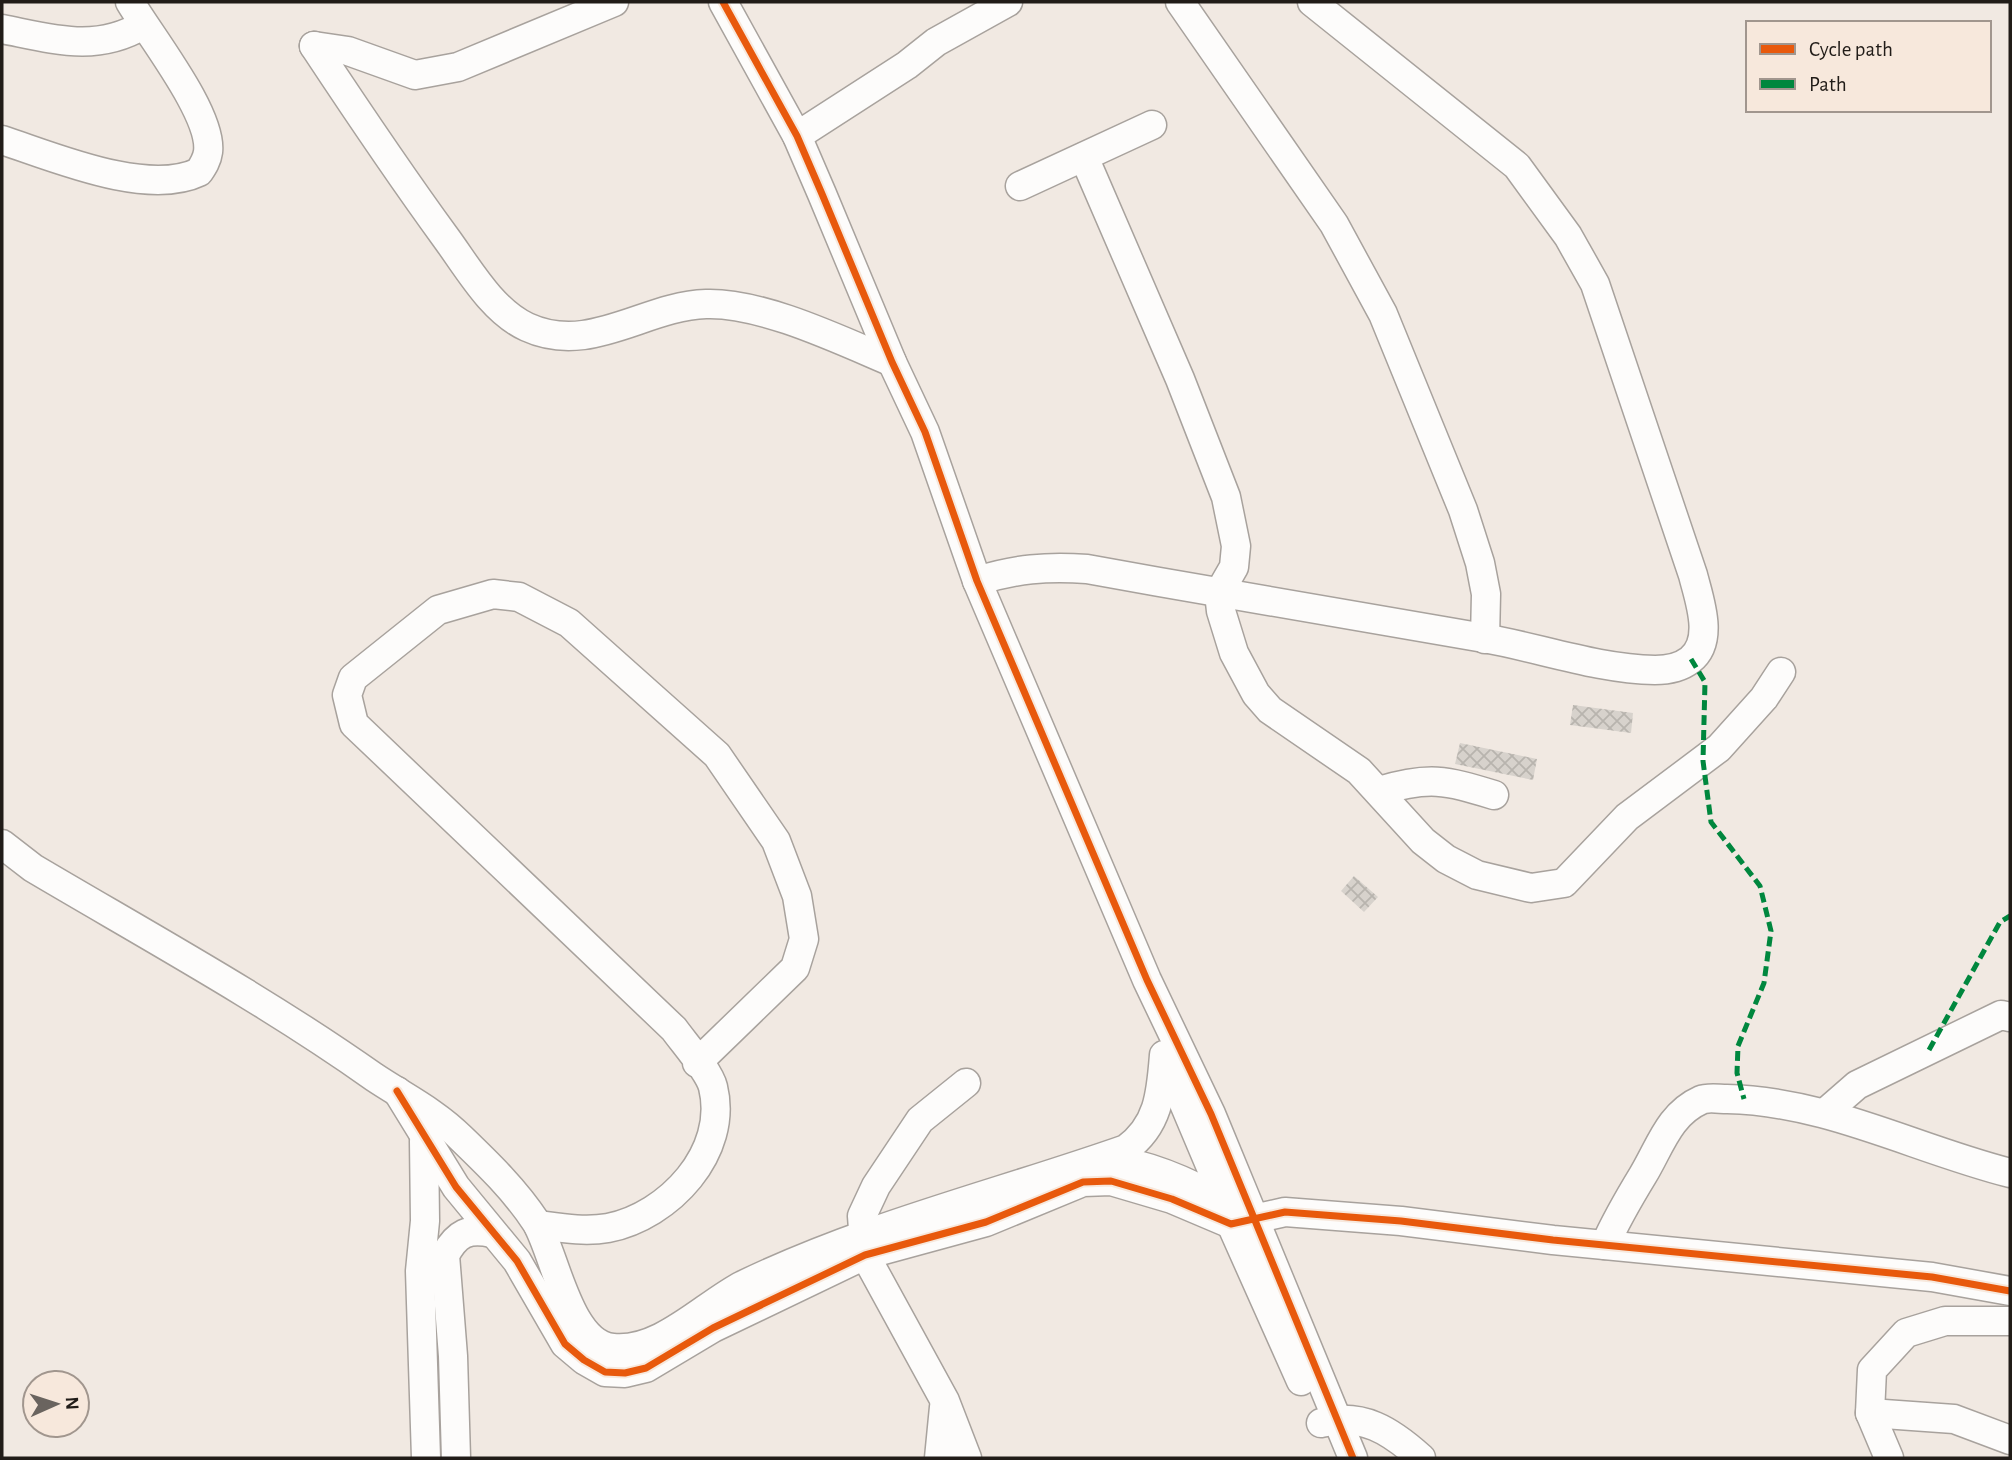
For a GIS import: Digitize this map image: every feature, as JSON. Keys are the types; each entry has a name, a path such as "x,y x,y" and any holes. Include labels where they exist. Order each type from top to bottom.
{"street":[{"path":"614,2 470,62 434,74 415,75 348,51 314,46 384,154 484,290 526,327 552,335 575,337 598,334 686,306 726,305 768,314 892,362"},
{"path":"723,2 797,136 892,362 925,432 977,581 1147,980 1171,1034 1185,1057 1237,1216"},
{"path":"797,136 907,65 936,41 1008,2"},
{"path":"1180,2 1334,224 1383,314 1463,510 1480,563 1486,594 1485,639"},
{"path":"977,581 1011,570 1045,566 1087,569 1485,639 1626,667 1658,670 1675,667 1691,659 1701,646 1703,616 1693,575 1595,284 1568,236 1517,166 1312,2"},
{"path":"2,29 82,43 109,41 137,13 190,96 207,136 206,161 198,172 170,181 118,174 2,140"},
{"path":"1020,186 1153,125"},
{"path":"1084,157 1180,379 1226,497 1236,546 1234,567 1219,593 1221,611 1234,653 1256,694 1278,716 1359,771 1423,841 1446,859 1477,875 1531,888 1564,883 1628,817 1719,748 1764,698 1780,672"},
{"path":"538,1225 580,1230 609,1228 637,1217 670,1196 700,1168 711,1140 713,1086 697,1063 674,1029 354,724 347,695 353,678 438,610 493,594 519,597 569,623 717,755 776,841 797,896 804,939 794,968 697,1063"},
{"path":"1379,791 1413,781 1447,781 1494,795"},
{"path":"2,844 33,868 305,1030 447,1124 509,1186 538,1225 565,1297 583,1327 607,1348 622,1349 654,1339 740,1287 865,1246 1006,1186 1125,1149 1148,1129 1161,1090 1164,1055"},
{"path":"1147,980 1164,1055 1327,1421 1353,1458"},
{"path":"1826,1112 1857,1084 2001,1015 2010,1017"},
{"path":"966,1083 920,1120 883,1175 862,1216 865,1246 944,1401 967,1458"},
{"path":"397,1091 424,1139 472,1210 517,1261 565,1343 584,1360 605,1372 625,1373 646,1368 713,1328 865,1246 986,1222 1083,1182 1096,1181 1111,1181 1237,1216 1299,1213 1932,1277 2010,1291"},
{"path":"1605,1245 1621,1209 1644,1173 1664,1132 1685,1110 1703,1099 1754,1100 1826,1112 1955,1159 2010,1173"},
{"path":"424,1139 426,1193 420,1271 425,1350 426,1458"},
{"path":"1099,1158 1134,1162 1159,1170 1237,1216"},
{"path":"456,1458 453,1356 444,1271 445,1255 452,1242 462,1233 475,1229 492,1233"},
{"path":"1889,1458 1870,1413 1872,1370 1906,1333 1945,1321 2010,1321"},
{"path":"939,1458 944,1401"},
{"path":"1870,1413 1954,1419 2010,1440"},
{"path":"1327,1421 1349,1418 1372,1425 1421,1458"},
{"path":"1327,1421 1333,1458"},
{"path":"2007,1458 2010,1453"}],"building":[{"path":"1573,705 1633,713 1631,733 1570,725"},
{"path":"1460,743 1537,759 1533,780 1455,764"},
{"path":"1354,876 1378,897 1364,912 1341,891"}],"marked path":[{"path":"1691,659 1705,682 1703,761 1711,822 1760,886 1771,931 1764,983 1738,1046 1737,1073 1744,1099"},
{"path":"1929,1050 2000,922 2010,916"}],"cycle path":[{"path":"723,2 797,136 892,362 925,432 977,581 1147,980 1211,1114 1353,1458"},
{"path":"397,1091 456,1187 517,1261 565,1344 584,1360 605,1372 625,1373 646,1368 713,1328 865,1255 986,1222 1083,1182 1111,1181 1172,1199 1231,1224 1285,1212 1401,1221 1553,1240 1932,1277 2010,1291"}]}
